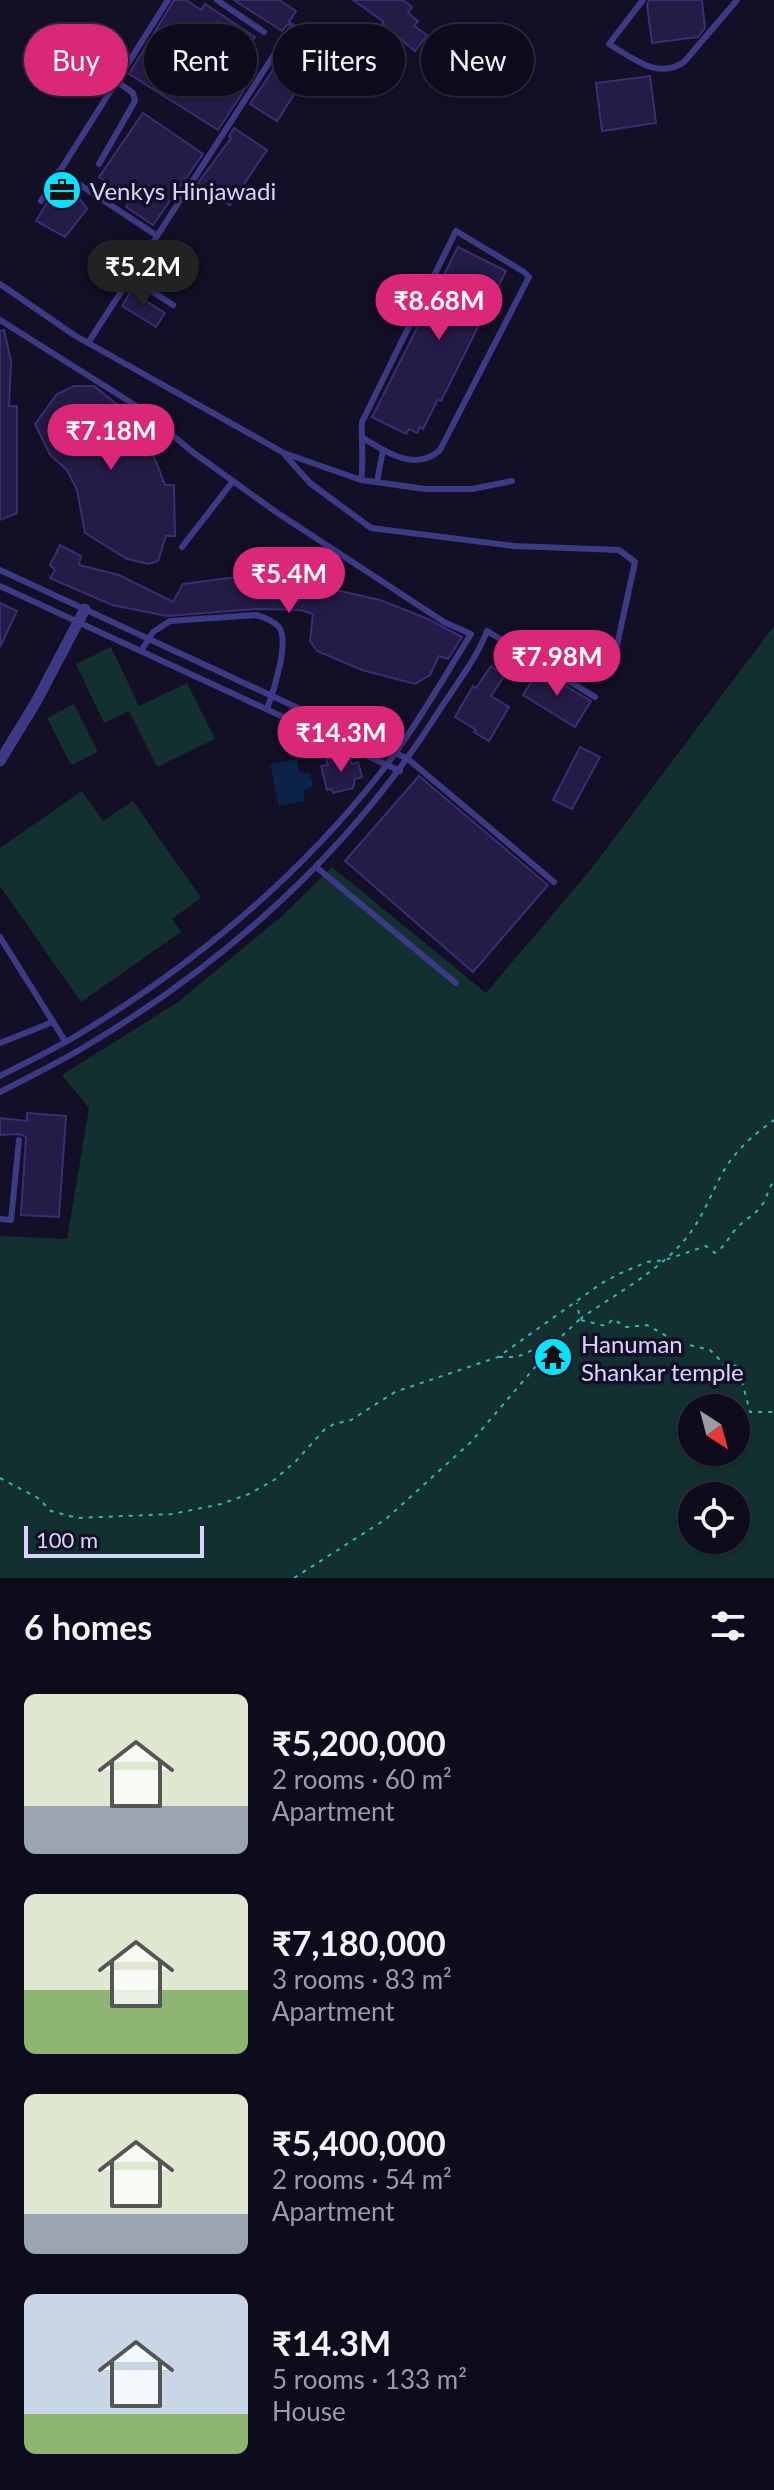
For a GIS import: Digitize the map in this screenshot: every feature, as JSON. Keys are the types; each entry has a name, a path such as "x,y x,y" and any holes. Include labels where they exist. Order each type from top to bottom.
{"street":[{"path":"0,761 85,609"}],"lane":[{"path":"128,60 168,0"},
{"path":"217,0 264,32"},
{"path":"643,0 609,44 649,68 674,69 692,54 734,1"},
{"path":"88,343 273,56"},
{"path":"99,164 135,101 133,93 128,89"},
{"path":"41,201 105,96"},
{"path":"59,171 156,235"},
{"path":"361,480 365,456 363,438 362,422 456,231 524,272 529,277 440,450 423,461 412,461 363,438"},
{"path":"130,277 173,305"},
{"path":"0,284 88,343 284,453 361,480 425,489 472,489 512,481"},
{"path":"0,320 138,407 233,481 444,622 471,634 387,765 311,852 239,920 161,981 65,1041 0,1076"},
{"path":"377,482 383,450"},
{"path":"284,453 310,483 371,528 514,546 619,550 635,562 611,673"},
{"path":"182,547 233,481"},
{"path":"0,570 408,759 554,882"},
{"path":"0,586 400,771"},
{"path":"141,651 153,632 170,621 256,615 269,620 279,627 283,636 267,709"},
{"path":"0,1092 85,1047 170,993 249,931 316,867 400,771 487,631 595,697"},
{"path":"316,867 456,983"},
{"path":"0,937 65,1041"},
{"path":"0,1043 53,1022"},
{"path":"0,1219 11,1220 19,1140"}],"path":[{"path":"294,1578 386,1519 471,1442 580,1319 665,1260 686,1238 704,1212 725,1169 739,1150 774,1120"},
{"path":"0,1478 38,1498 51,1511 78,1518 172,1514 221,1504 249,1494 274,1480 325,1429 351,1420 395,1392 498,1357 602,1283 621,1273 647,1262 665,1260 706,1246 715,1253 728,1244 736,1229 754,1215 774,1182"},
{"path":"577,1303 580,1319"},
{"path":"580,1319 606,1326 613,1319 626,1327 647,1325 677,1342 710,1350 724,1364 738,1366 750,1412 774,1412"},
{"path":"498,1357 517,1357 560,1338"}],"green space":[{"path":"774,626 774,1578 0,1578 0,1236 67,1239 89,1108 62,1075 178,1002 282,916 332,867 486,993 591,869"},
{"path":"111,647 139,706 187,683 215,739 157,767 129,711 104,723 76,664"},
{"path":"74,704 98,752 71,765 47,718"},
{"path":"82,791 103,821 133,801 201,898 172,919 181,932 81,1002 0,886 0,848"}],"water":[{"path":"297,759 299,772 309,773 313,785 303,791 305,801 279,806 270,764"}],"building":[{"path":"174,0 186,0 201,10 205,4 235,24 159,24"},
{"path":"234,0 279,0 296,11 289,22 292,24 273,25"},
{"path":"353,0 403,0 412,7 408,13 418,21 414,26 421,31 421,43 415,51 405,43 405,24 382,24 384,22"},
{"path":"649,0 702,0 705,28 698,37 652,43"},
{"path":"144,49 144,83 129,74"},
{"path":"273,70 273,96 293,96 277,121 250,104"},
{"path":"650,76 656,123 602,131 596,83"},
{"path":"164,96 240,96 218,130"},
{"path":"143,113 203,154 153,225 126,207 129,202 120,196 122,193 99,177"},
{"path":"234,128 267,150 230,205 198,183 231,138 229,136"},
{"name":"Venkys Hinjawadi","path":"61,180 70,185 87,209 65,237 36,221"},
{"path":"458,247 506,271 441,401 438,399 423,429 420,427 417,433 409,429 406,434 372,417"},
{"path":"133,288 143,294 141,298 165,313 156,327 122,306"},
{"path":"4,330 11,361 9,406 17,406 17,513 0,520 0,331"},
{"path":"74,386 94,386 124,410 128,408 134,412 161,448 153,454 165,485 174,485 175,536 166,536 158,561 149,564 127,559 85,533 77,490 67,470 50,455 35,424 57,394"},
{"path":"60,545 81,556 79,565 119,575 173,602 183,584 229,578 283,578 380,600 428,619 462,637 448,659 439,656 430,675 415,684 362,670 317,651 310,641 313,614 301,610 256,609 167,616 112,605 50,578 55,570 50,565"},
{"path":"0,603 17,611 0,647"},
{"path":"491,666 505,675 491,696 509,707 489,741 455,717 473,686 476,688"},
{"path":"539,670 591,701 575,727 523,695"},
{"path":"580,747 600,757 572,809 553,800"},
{"path":"346,754 352,764 358,762 362,777 355,779 353,788 333,793 332,789 327,790 321,766 328,765 326,759"},
{"path":"419,776 548,885 473,972 345,861"},
{"path":"27,1113 66,1116 59,1217 21,1215 26,1137 20,1134 0,1135 0,1118 27,1121"}],"place":[{"name":"Venkys Hinjawadi","path":"62,190"},
{"name":"Hanuman Shankar temple","path":"553,1357"}]}
